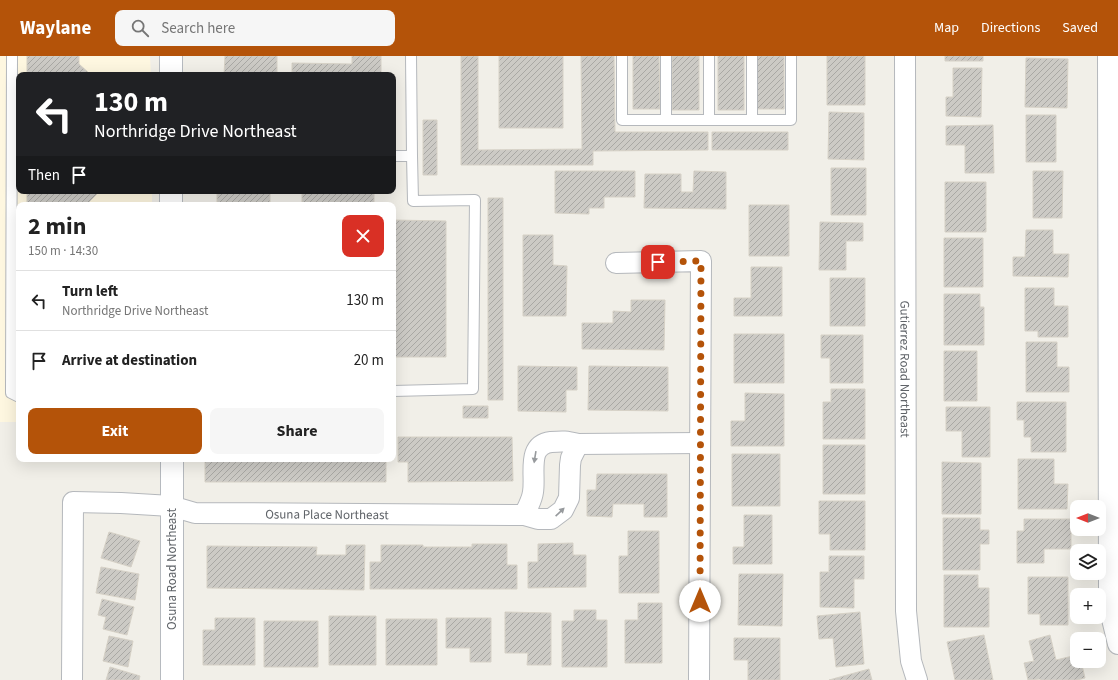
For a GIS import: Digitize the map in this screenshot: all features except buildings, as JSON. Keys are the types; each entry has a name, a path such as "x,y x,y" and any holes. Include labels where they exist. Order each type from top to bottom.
{"street":[{"path":"171,56 171,72"},
{"name":"Gutierrez Road Northeast","path":"905,56 906,611 912,661 917,680"},
{"path":"1108,56 1109,588 1112,618 1118,644"},
{"path":"616,263 701,261 699,680"},
{"path":"524,515 532,499 534,490 534,460 536,450 543,443 566,440 578,444 700,443"},
{"name":"Osuna Place Northeast","path":"72,680 72,502 171,506 195,513 524,515 538,519 551,519 563,510 569,498 571,458 578,444"},
{"name":"Osuna Road Northeast","path":"172,462 172,680"}],"lane":[{"path":"12,56 11,393 16,396"},
{"path":"396,391 473,389 476,200 413,201 411,56"},
{"path":"622,56 622,120 791,120 791,56"},
{"path":"666,56 666,120"},
{"path":"709,56 709,120"},
{"path":"752,56 752,120"},
{"path":"396,156 412,156"}],"shaded area":[{"path":"0,56 150,56 151,72 16,72 16,194 152,194 152,202 16,202 16,422 0,422"}],"route":[{"path":"658,262 701,261 700,601"}]}
